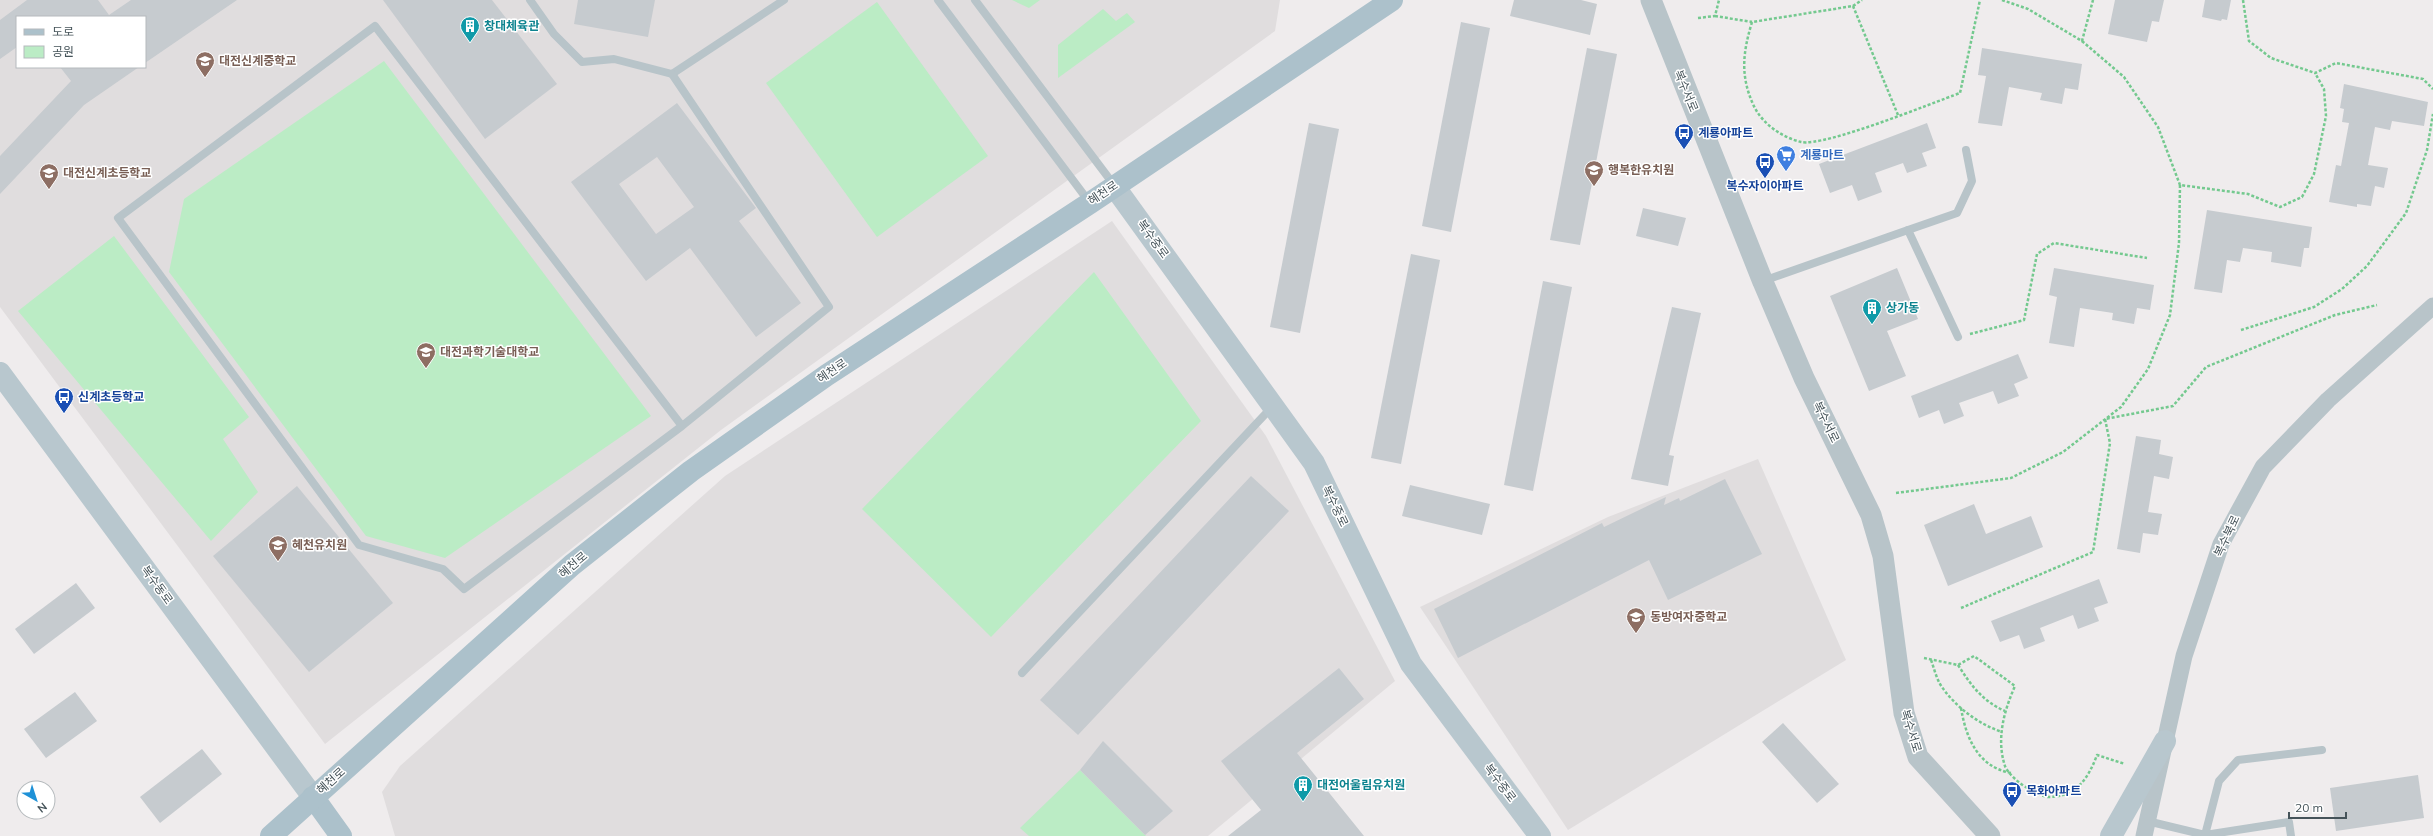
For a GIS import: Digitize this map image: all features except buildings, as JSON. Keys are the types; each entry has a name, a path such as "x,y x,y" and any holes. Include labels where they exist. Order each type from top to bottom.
{"main road":[{"name":"혜천로","path":"271,836 572,565 691,471 827,375 1090,203 1392,0"},
{"name":"복수중로","path":"1114,186 1314,463 1411,664 1540,836"},
{"name":"복수동로","path":"0,373 313,797"},
{"path":"2111,836 2165,741"},
{"name":"혜천로","path":"313,797 341,836"}],"street":[{"name":"복수서로","path":"1650,0 1763,282 1804,378 1871,515 1883,556 1904,713 1918,757 1990,836"},
{"name":"복수북로","path":"2145,828 2184,656 2221,544 2263,467 2328,400 2433,306"}],"lane":[{"path":"530,0 554,34 582,62 614,59 672,74 829,307 682,426 464,589 443,570 359,545 118,218 375,26 682,426"},
{"path":"672,74 784,0"},
{"path":"938,0 1090,203"},
{"path":"975,0 1114,186"},
{"path":"1763,282 1957,214 1972,181 1966,150"},
{"path":"1908,230 1958,337"},
{"path":"1022,673 1272,406"},
{"path":"2205,836 2219,780 2238,760 2322,750"},
{"path":"2145,828 2205,836 2289,822 2291,836"}],"path":[{"path":"1715,16 1719,0"},
{"path":"1698,18 1715,16 1752,22 1853,6 1862,0"},
{"path":"1752,22 1744,59 1745,87 1757,113 1777,132 1802,142 1828,140 1960,93 1980,0"},
{"path":"1896,493 2011,478 2063,452 2121,407 2148,369 2170,315 2179,243 2180,185 2158,127 2124,77 2082,41 2028,9 2002,0"},
{"path":"2082,41 2093,0"},
{"path":"2180,185 2248,194 2280,207 2302,197 2314,174 2326,116 2324,89 2315,73 2271,58 2249,42 2243,0"},
{"path":"1853,6 1898,115"},
{"path":"2315,73 2336,63 2423,79 2433,89"},
{"path":"2241,330 2314,307 2342,289 2367,266 2406,213 2427,150 2433,114"},
{"path":"1958,337 2024,320 2037,254 2054,243 2147,258"},
{"path":"2105,419 2173,406 2206,367 2335,315 2377,305"},
{"path":"1961,608 2093,552 2110,443 2105,419"},
{"path":"1924,658 1958,665 1974,656 2015,686 2005,711 2002,732 2005,767 2021,785 2047,798 2071,792 2089,776 2097,755 2125,764"},
{"path":"1931,660 1940,683 1961,707 1990,728 2002,732"},
{"path":"1958,665 1976,691 1989,704 2005,711"},
{"path":"1961,707 1970,743 1998,771 2011,773"}],"shaded area":[{"name":"대전과학기술대학교","path":"0,0 1280,0 1275,31 721,430 325,744 0,307"},
{"path":"1112,221 1266,436 1395,681 1208,836 395,836 382,792 400,766 725,476"},
{"name":"동방여자중학교","path":"1758,459 1846,660 1568,830 1420,607 1608,517"}],"green space":[{"path":"1012,0 1040,0 1029,8"},
{"path":"877,2 988,156 877,237 766,83"},
{"path":"1103,9 1116,21 1127,13 1135,22 1058,78 1058,45"},
{"path":"384,61 651,416 445,558 366,536 169,272 184,199"},
{"path":"114,236 249,417 223,439 258,492 211,541 18,311"},
{"path":"1094,272 1201,421 991,637 862,509"},
{"path":"1080,770 1146,836 1029,836 1020,828"}],"place":[{"name":"창대체육관","path":"470,43"},
{"name":"대전신계중학교","path":"205,78"},
{"name":"계룡아파트","path":"1684,150"},
{"name":"계룡마트","path":"1786,172"},
{"name":"복수자이아파트","path":"1765,179"},
{"name":"행복한유치원","path":"1594,187"},
{"name":"대전신계초등학교","path":"49,190"},
{"name":"상가동","path":"1872,325"},
{"name":"대전과학기술대학교","path":"426,369"},
{"name":"신계초등학교","path":"64,414"},
{"name":"혜천유치원","path":"278,562"},
{"name":"동방여자중학교","path":"1636,634"},
{"name":"대전어울림유치원","path":"1303,802"},
{"name":"목화아파트","path":"2012,808"}]}
